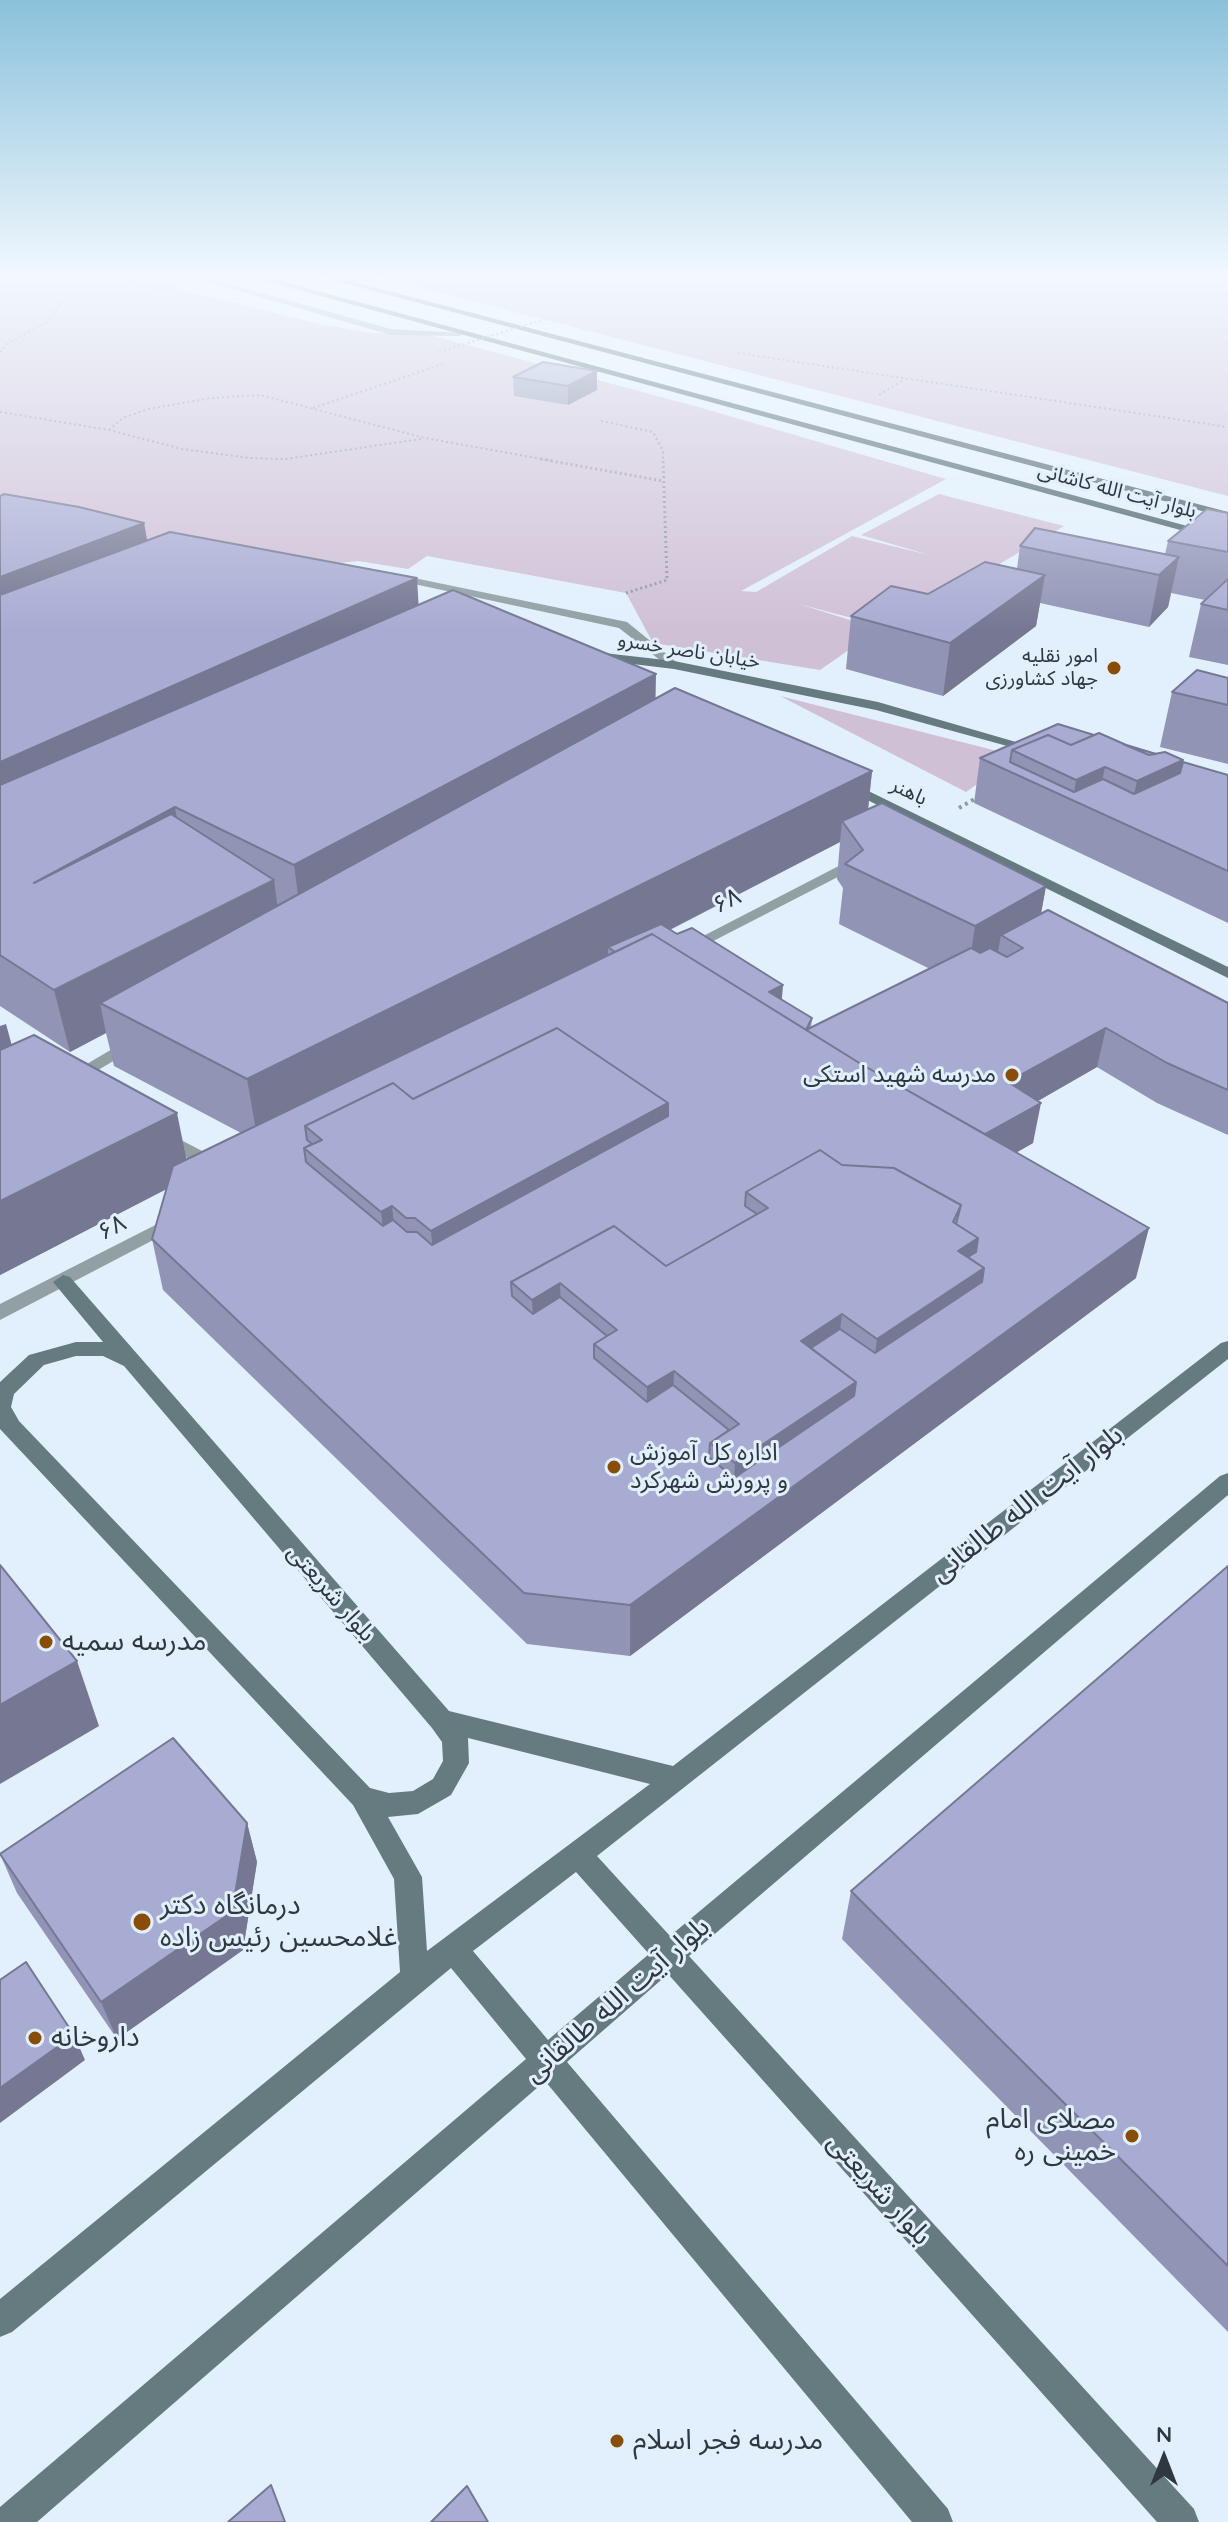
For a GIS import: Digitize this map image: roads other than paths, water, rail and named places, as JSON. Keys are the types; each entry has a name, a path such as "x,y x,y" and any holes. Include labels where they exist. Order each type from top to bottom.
{"main road":[{"name":"بلوار آیت الله کاشانی","path":"689,395 1228,538"},
{"name":"بلوار آیت الله کاشانی","path":"773,395 1227,514"},
{"name":"خیابان ناصر خسرو","path":"613,673 584,658 674,665 878,706 1050,754"},
{"name":"باهنر","path":"836,779 1228,973"},
{"name":"بلوار شریعتی","path":"63,1282 455,1739 456,1763 442,1787 418,1802 389,1805 362,1797"},
{"name":"بلوار آیت الله طالقانی","path":"0,2320 415,1978 677,1779 1228,1348"},
{"path":"131,1363 107,1349 76,1349 37,1360 4,1391 0,1407 6,1422 362,1797 408,1877 415,1978"},
{"name":"بلوار آیت الله طالقانی","path":"10,2522 668,1956 1228,1482"},
{"path":"441,1720 677,1779"},
{"name":"بلوار شریعتی","path":"578,1854 1181,2522"},
{"path":"453,1949 935,2522"}],"street":[{"path":"377,573 623,625 674,665"},
{"path":"904,838 931,824"},
{"name":"۶۸","path":"673,956 877,852"},
{"path":"62,1084 146,1035"},
{"path":"148,1129 232,1175"},
{"name":"۶۸","path":"0,1313 196,1210"}],"place":[{"name":"امور نقلیه جهاد کشاورزی","path":"1114,668"},
{"name":"مدرسه شهید استکی","path":"1012,1075"},
{"name":"اداره کل آموزش و پرورش شهرکرد","path":"614,1467"},
{"name":"مدرسه سمیه","path":"46,1642"},
{"name":"درمانگاه دکتر غلامحسین رئیس زاده","path":"142,1922"},
{"name":"داروخانه","path":"35,2038"},
{"name":"مصلای امام خمینی ره","path":"1132,2136"},
{"name":"مدرسه فجر اسلام","path":"617,2441"}]}
